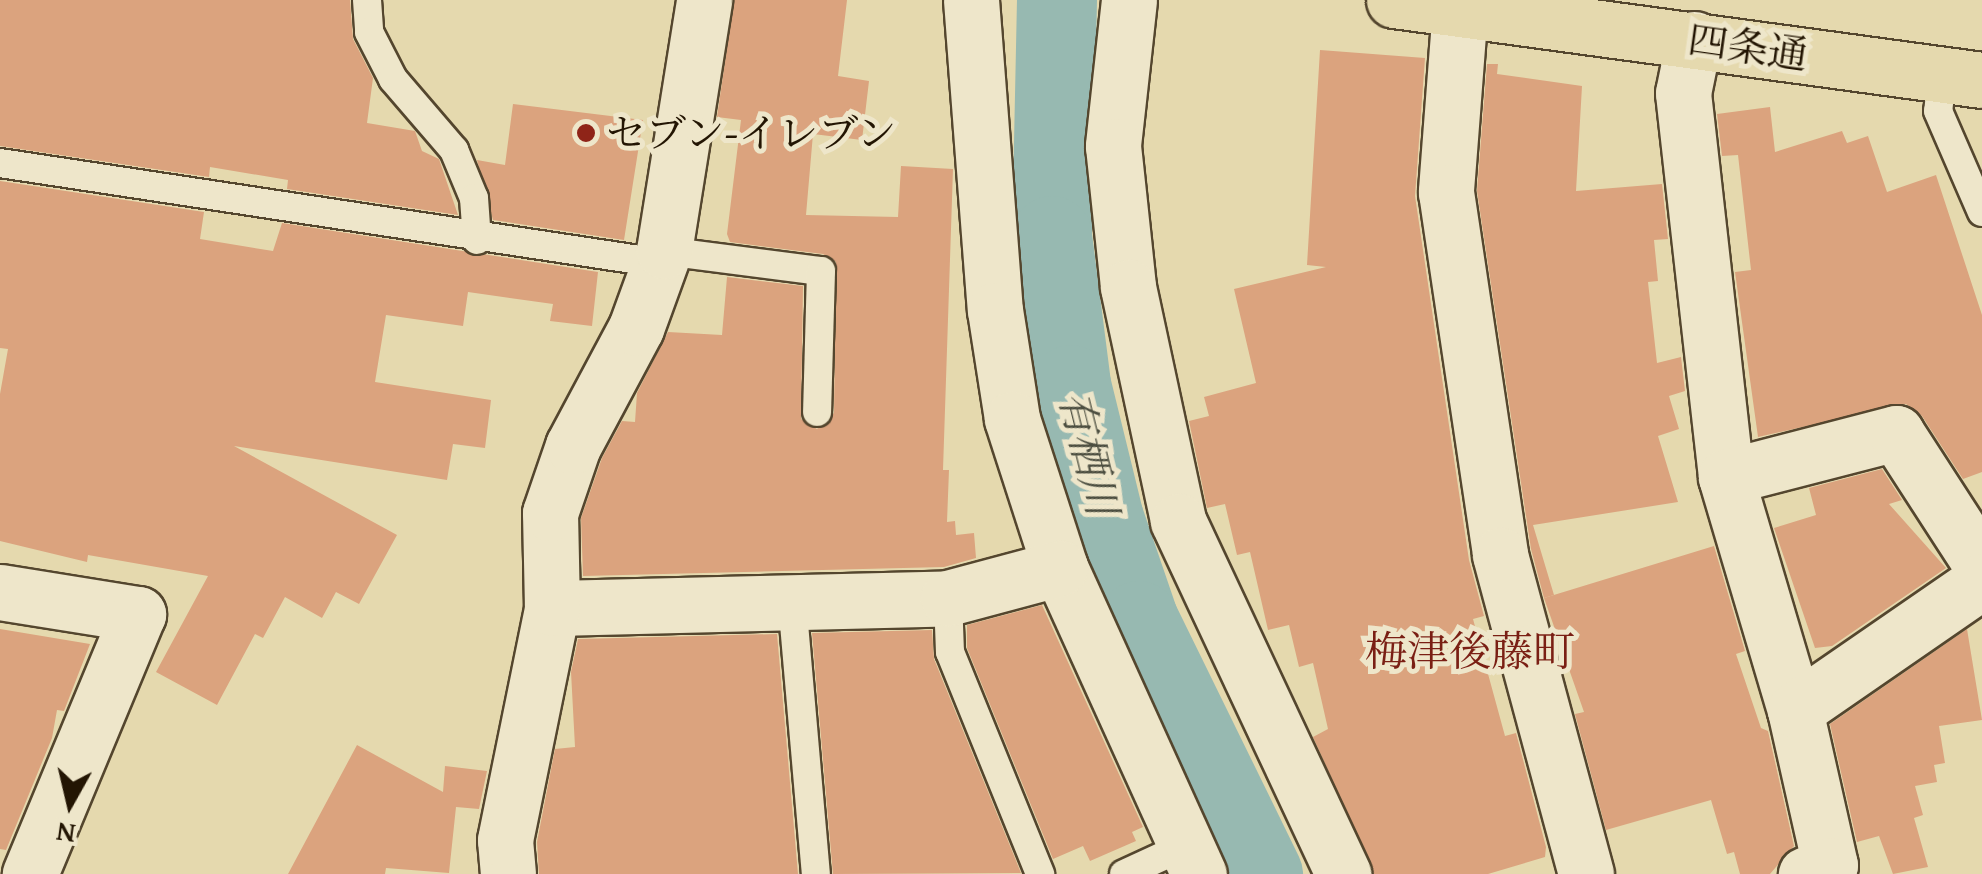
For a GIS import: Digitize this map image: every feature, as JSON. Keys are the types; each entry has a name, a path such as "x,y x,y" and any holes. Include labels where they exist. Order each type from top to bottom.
{"main road":[{"name":"四条通","path":"1394,0 1962,78"}],"street":[{"path":"508,874 505,840 552,608 550,513 573,446 636,328 661,257 704,0"},
{"path":"971,0 1001,346 1012,419 1060,568 1192,860"},
{"path":"1129,0 1114,146 1128,287 1178,520 1343,874"},
{"path":"1460,8 1446,192 1500,555 1586,874"},
{"path":"1694,39 1682,93 1726,478 1795,710 1830,865 1806,874"},
{"path":"1726,478 1896,433 1982,566"},
{"path":"552,608 948,598 1060,568"},
{"path":"1795,710 1982,581"},
{"path":"0,592 138,614 30,874"}],"lane":[{"path":"367,0 369,32 393,80 454,150 474,198 476,240"},
{"path":"1962,78 1938,111 1982,212"},
{"path":"0,163 476,240 821,271 817,412"},
{"path":"948,598 950,652 1040,874"},
{"path":"792,602 816,874"},
{"path":"1124,874 1192,860"}],"building":[{"path":"0,0 350,0 353,39 373,78 367,123 415,131 422,151 439,159 458,215 287,189 288,180 210,167 209,177 0,146"},
{"path":"734,0 847,0 838,76 869,81 862,140 813,134 806,215 898,217 901,166 953,169 943,470 949,470 947,522 955,521 956,535 974,533 976,558 944,567 583,576 581,518 602,458 622,421 635,422 637,393 668,332 722,335 727,277 803,286 801,419 817,429 834,413 836,262 823,254 730,242 727,234 741,120 717,117"},
{"path":"1320,50 1425,58 1415,196 1469,560 1484,616 1473,619 1505,736 1516,733 1546,847 1545,857 1488,874 1374,874 1313,737 1328,729 1313,663 1299,667 1289,625 1268,630 1250,552 1237,555 1225,504 1207,508 1189,421 1209,416 1204,397 1256,383 1234,289 1326,267 1307,265"},
{"path":"1487,64 1498,64 1497,74 1582,86 1576,191 1662,184 1668,239 1654,240 1658,281 1648,282 1657,363 1681,357 1685,391 1669,396 1679,429 1658,436 1678,502 1533,525 1554,595 1544,598 1531,549 1477,191"},
{"path":"513,104 643,120 624,240 493,220 477,160 505,165"},
{"path":"1770,107 1775,152 1842,131 1847,143 1868,136 1887,192 1936,175 1982,315 1982,472 1963,479 1922,416 1906,404 1758,437 1735,272 1751,270 1738,155 1722,156 1717,114"},
{"path":"0,181 204,212 200,239 273,251 282,223 598,272 592,326 550,321 553,304 468,292 463,326 386,315 375,382 491,400 485,448 453,444 447,480 234,446 397,535 359,604 336,592 322,618 285,597 263,638 255,634 217,705 156,672 208,576 88,555 87,562 0,541 0,394 8,349 0,348"},
{"path":"1882,469 1902,500 1889,504 1946,568 1832,646 1815,648 1774,528 1816,515 1809,488"},
{"path":"1714,546 1745,651 1736,654 1761,728 1768,731 1794,846 1770,874 1740,874 1734,852 1727,854 1711,800 1606,830 1575,714 1584,712 1544,598"},
{"path":"1042,605 1143,827 1132,832 1136,841 1090,861 1083,846 1053,859 967,648 967,625"},
{"path":"0,629 90,644 64,711 57,710 52,738 6,850 0,849"},
{"path":"1967,629 1982,720 1939,726 1945,763 1934,765 1937,782 1915,786 1923,815 1914,818 1928,867 1893,874 1879,836 1857,842 1830,724"},
{"path":"932,630 934,659 1021,873 833,874 812,633"},
{"path":"777,634 798,874 539,874 537,842 555,749 575,747 571,672 578,639"},
{"path":"357,745 443,792 445,766 487,771 479,809 456,807 449,873 386,868 385,874 288,874"}],"waterway":[{"name":"有栖川","path":"1057,0 1052,236 1071,385 1104,519 1139,621 1263,874"}],"place":[{"name":"セブン-イレブン","path":"586,133"}],"district":[{"name":"梅津後藤町","path":"1470,651"}]}
